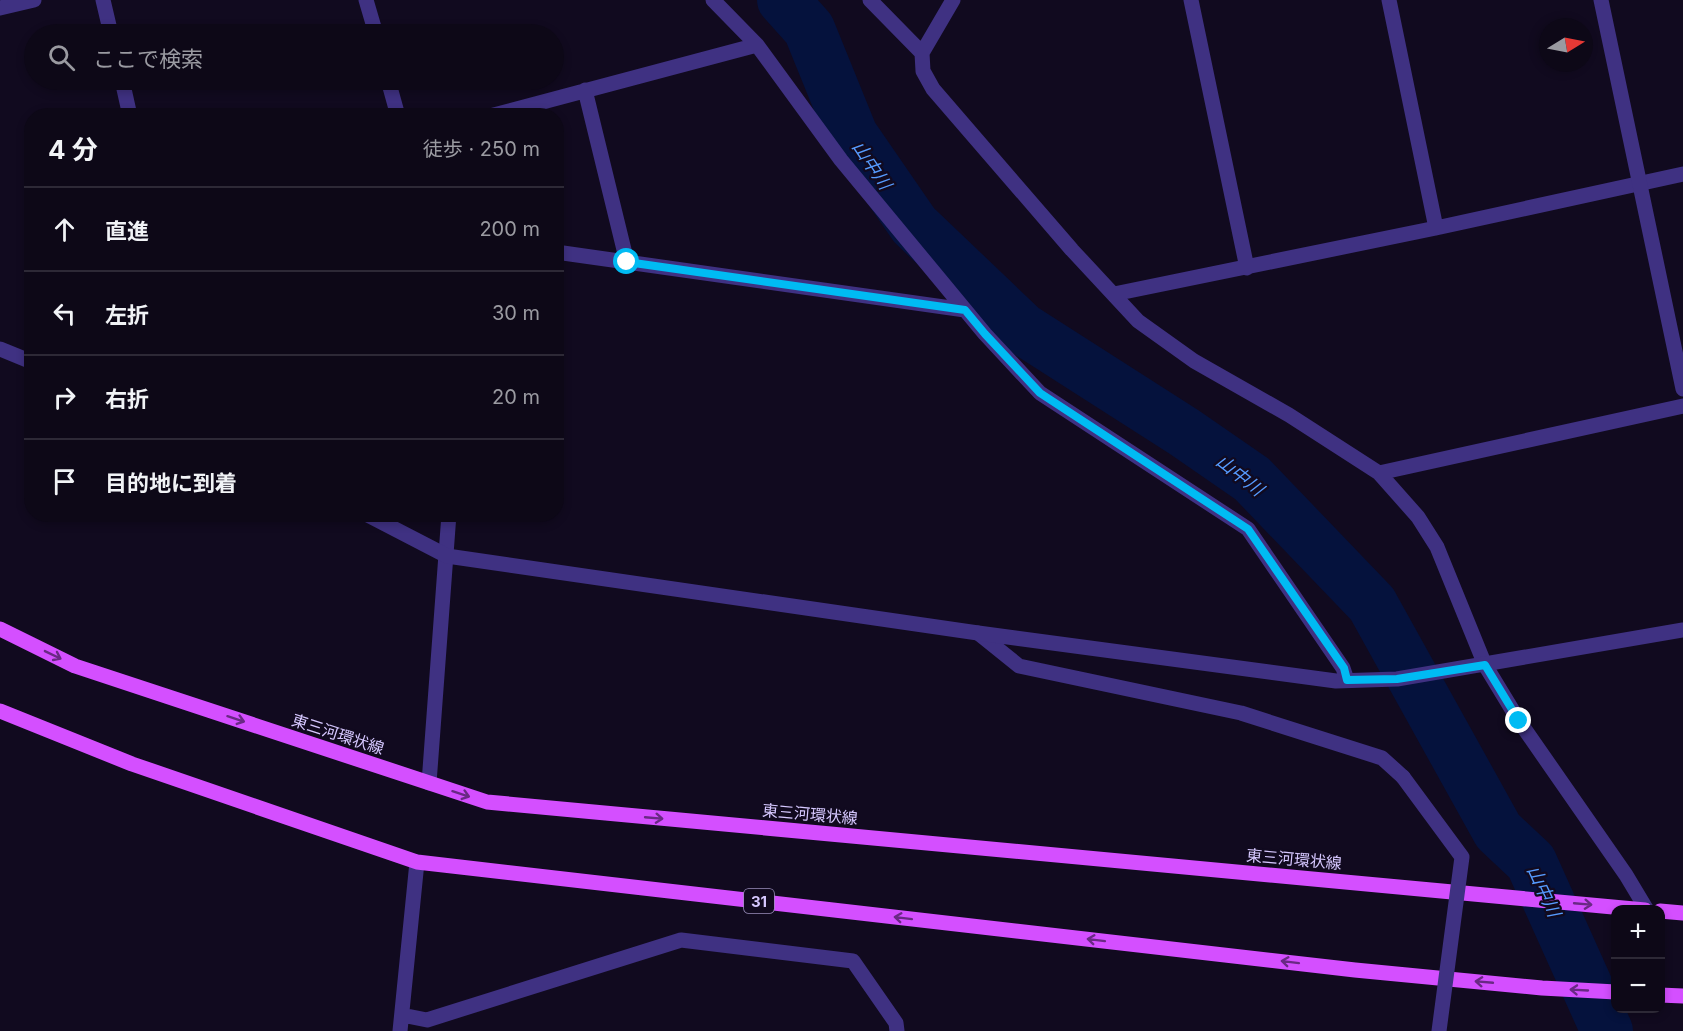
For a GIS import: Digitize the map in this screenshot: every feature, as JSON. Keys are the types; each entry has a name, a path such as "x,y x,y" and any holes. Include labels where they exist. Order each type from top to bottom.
{"main road":[{"name":"東三河環状線","path":"0,629 75,666 487,802 1611,907"},
{"name":"31","path":"0,711 132,764 417,862 1354,970 1542,988 1611,992"},
{"path":"1665,911 1683,913"},
{"path":"1665,995 1683,996"}],"street":[{"path":"0,8 34,0"},
{"path":"103,0 109,24"},
{"path":"366,0 373,24"},
{"path":"713,0 757,45 841,160 985,334 1040,393 1248,529 1344,668 1347,680"},
{"path":"870,0 922,53"},
{"path":"953,0 922,53 923,71 933,89 1072,250 1138,321 1194,361 1289,415 1379,473 1418,517 1437,547 1485,665 1519,721 1626,874 1644,905"},
{"path":"1191,0 1247,268"},
{"path":"1389,0 1436,228"},
{"path":"1601,0 1683,389"},
{"path":"519,108 757,45"},
{"path":"124,90 128,108"},
{"path":"391,90 397,108"},
{"path":"585,90 627,262"},
{"path":"1114,294 1247,268 1683,174"},
{"path":"564,253 965,310"},
{"path":"0,349 24,359"},
{"path":"1379,473 1683,406"},
{"path":"381,522 447,556 978,633 1336,681 1397,679 1683,630"},
{"path":"429,783 449,522"},
{"path":"978,633 1019,666 1241,713 1382,758 1403,777 1462,857 1439,1031"},
{"path":"400,1031 417,862"},
{"path":"402,1015 427,1020 681,940 853,961 896,1023 897,1031"}],"waterway":[{"name":"山中川","path":"783,0 809,29 852,135 914,225 1023,329 1184,432 1252,479 1372,604 1498,831 1531,862 1607,1031"}],"route":[{"path":"627,262 965,310 1040,393 1248,529 1344,668 1347,680 1397,679 1485,665 1519,721"}]}
